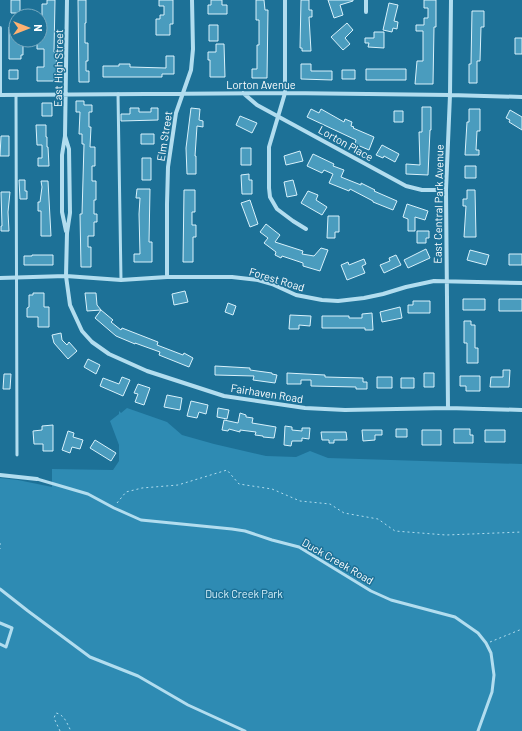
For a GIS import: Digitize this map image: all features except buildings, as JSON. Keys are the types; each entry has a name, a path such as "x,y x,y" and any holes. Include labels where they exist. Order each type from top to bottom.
{"street":[{"name":"East High Street","path":"67,0 67,94 65,136 62,155 62,212 67,233"},
{"name":"Elm Street","path":"167,276 166,204 168,167 174,122 188,82 192,60 192,0"},
{"path":"285,0 285,93 269,147 270,197 278,210 306,229"},
{"path":"366,0 366,12"},
{"name":"East Central Park Avenue","path":"448,408 446,190 450,94 451,0"},
{"path":"0,28 0,95"},
{"name":"Lorton Place","path":"243,93 257,105 406,186 422,190 446,190"},
{"name":"Lorton Avenue","path":"0,95 285,93 450,94 522,97"},
{"name":"East High Street","path":"65,136 69,149 70,213 67,233 66,276"},
{"name":"Forest Road","path":"0,278 66,276 121,280 167,276 217,276 247,278 272,284 296,296 322,300 364,298 434,281 522,283"},
{"name":"Fairhaven Road","path":"66,276 70,305 82,331 92,342 109,354 147,371 224,396 305,408 346,410 448,408 522,410"},
{"path":"0,475 37,479"}],"lane":[{"path":"118,94 121,280"},
{"path":"16,95 17,455"},
{"name":"Duck Creek Road","path":"37,479 88,494 140,520 245,531 299,547 371,591 391,600 455,617 478,633 486,643 490,653 494,675 492,692 478,731"},
{"path":"0,589 90,657 138,676 188,705 245,731"},
{"path":"0,623 12,628 6,647 0,644"}],"path":[{"path":"114,508 126,492 142,488 178,485 227,470 239,484 272,489 300,501 330,504 344,513 378,519 395,531 446,536 522,532"},
{"path":"0,543 0,549"},
{"path":"486,643 522,630"},
{"path":"60,731 54,718 56,713 64,718 71,731"}],"green space":[{"name":"Duck Creek Park","path":"127,408 167,422 182,435 266,456 296,457 310,451 328,458 522,464 522,731 0,731 0,478 52,487 52,469 113,470 119,461 119,445 110,421 119,414 119,411 121,413"}]}
